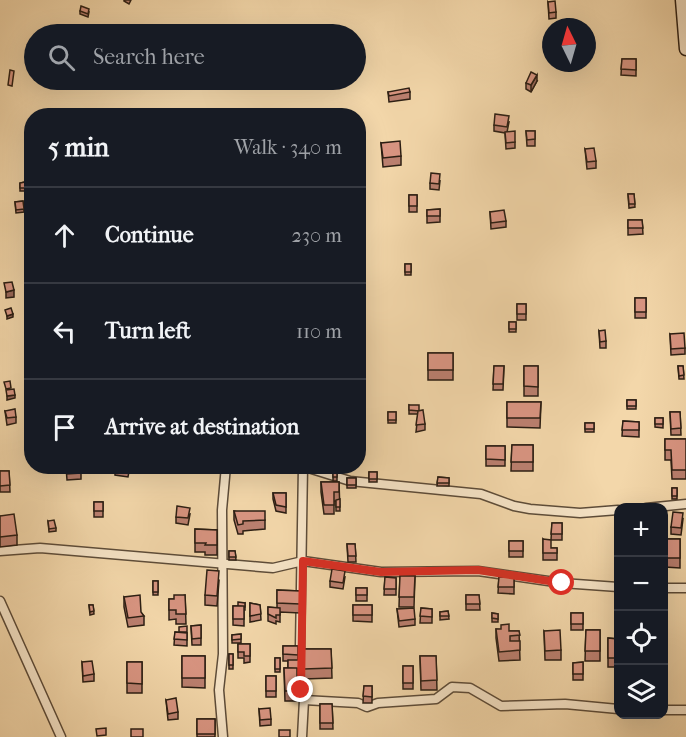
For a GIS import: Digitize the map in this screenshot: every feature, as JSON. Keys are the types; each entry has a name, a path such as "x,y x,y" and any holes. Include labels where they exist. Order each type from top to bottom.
{"street":[{"path":"682,0 686,49"},
{"path":"223,737 219,690 223,654 221,564 225,474"},
{"path":"302,737 304,700 301,690 300,647 303,474"},
{"path":"326,474 350,481 481,494 514,506 530,509 580,513 614,510"},
{"path":"668,505 686,504"},
{"path":"0,551 40,549 158,556 273,568 303,561 381,572 478,570 562,583 614,587"},
{"path":"668,588 686,588"},
{"path":"0,601 61,737"},
{"path":"304,700 358,703 367,707 378,703 436,699 452,687 470,688 501,706 565,705 614,709"},
{"path":"668,710 686,710"}],"building":[{"path":"555,1 556,12 549,13 548,2"},
{"path":"81,6 89,9 88,14 80,11"},
{"path":"622,59 636,59 636,70 621,69"},
{"path":"10,70 14,71 12,86 8,85"},
{"path":"531,72 537,75 531,85 526,83"},
{"path":"409,88 410,92 389,96 388,92"},
{"path":"495,114 509,116 507,127 494,125"},
{"path":"515,131 515,142 506,143 505,132"},
{"path":"526,131 535,131 535,139 527,140"},
{"path":"400,141 401,156 383,158 381,143"},
{"path":"594,148 596,161 587,162 585,149"},
{"path":"431,173 440,174 439,184 430,183"},
{"path":"628,194 634,194 635,204 629,204"},
{"path":"409,195 417,195 417,206 409,206"},
{"path":"23,201 24,209 16,210 15,202"},
{"path":"440,209 440,216 427,216 427,210"},
{"path":"504,210 506,221 491,223 490,212"},
{"path":"628,220 642,220 643,228 628,228"},
{"path":"405,264 411,264 411,272 405,272"},
{"path":"12,282 14,290 6,292 4,283"},
{"path":"635,298 646,298 646,312 635,312"},
{"path":"517,304 526,304 526,314 517,314"},
{"path":"11,308 13,314 7,316 5,310"},
{"path":"509,322 516,322 516,329 509,329"},
{"path":"605,330 606,341 600,342 599,331"},
{"path":"684,333 685,348 671,349 670,334"},
{"path":"428,353 453,353 453,370 428,370"},
{"path":"494,366 504,366 503,384 493,384"},
{"path":"524,366 538,366 538,387 524,386"},
{"path":"678,366 683,366 684,375 679,376"},
{"path":"10,381 11,388 6,389 4,382"},
{"path":"14,389 15,395 7,396 6,390"},
{"path":"627,400 636,400 636,406 627,406"},
{"path":"507,402 541,402 540,418 507,418"},
{"path":"409,405 419,405 419,411 409,410"},
{"path":"15,409 16,417 7,418 5,411"},
{"path":"423,410 425,424 416,425 418,411"},
{"path":"388,412 396,412 396,420 388,420"},
{"path":"670,412 680,412 681,428 671,429"},
{"path":"655,418 663,418 663,424 655,424"},
{"path":"623,421 639,422 639,430 622,430"},
{"path":"585,423 594,423 594,429 585,429"},
{"path":"665,439 686,439 686,470 672,470 671,450 665,450"},
{"path":"512,445 533,445 533,462 511,462"},
{"path":"486,446 505,446 505,460 486,459"},
{"path":"0,471 9,471 10,485 0,486"},
{"path":"369,472 377,472 377,479 369,479"},
{"path":"438,477 449,478 449,483 437,483"},
{"path":"347,478 356,478 356,485 347,485"},
{"path":"321,482 339,482 339,492 334,492 334,505 324,505"},
{"path":"672,488 677,488 677,496 672,496"},
{"path":"273,493 286,493 286,507 276,505"},
{"path":"340,499 340,507 336,507 336,500"},
{"path":"94,502 103,502 103,511 94,511"},
{"path":"177,506 190,508 188,518 176,517"},
{"path":"234,511 265,511 265,520 243,521 243,524 238,525"},
{"path":"673,512 683,513 681,528 671,527"},
{"path":"14,514 17,535 0,537 0,516"},
{"path":"54,520 56,528 49,529 48,521"},
{"path":"552,523 562,523 562,534 551,534"},
{"path":"195,529 217,530 217,545 195,543"},
{"path":"543,539 551,540 551,548 557,548 557,553 543,553"},
{"path":"668,539 680,539 680,558 668,558"},
{"path":"509,541 523,541 523,551 509,551"},
{"path":"347,544 355,544 356,556 348,556"},
{"path":"229,551 235,551 236,557 229,557"},
{"path":"332,569 345,571 343,583 330,581"},
{"path":"207,570 219,571 217,596 205,595"},
{"path":"400,576 415,576 414,597 399,597"},
{"path":"385,577 396,578 396,589 384,589"},
{"path":"499,577 514,577 514,587 498,587"},
{"path":"153,581 158,581 158,592 153,592"},
{"path":"356,588 367,588 367,595 356,595"},
{"path":"277,590 300,591 300,604 277,603"},
{"path":"140,595 141,612 144,616 128,618 124,597"},
{"path":"174,595 185,595 186,614 176,614 176,610 169,610 169,599 174,599"},
{"path":"466,595 479,595 480,604 466,604"},
{"path":"238,602 245,603 245,607 238,606"},
{"path":"250,603 260,605 261,614 250,616"},
{"path":"89,605 93,605 94,611 90,612"},
{"path":"353,605 372,605 372,615 353,615"},
{"path":"233,606 244,606 244,619 233,619"},
{"path":"268,607 280,608 280,615 276,615 276,618 268,614"},
{"path":"414,608 415,619 399,621 397,609"},
{"path":"421,608 432,609 432,617 420,616"},
{"path":"448,611 449,616 440,616 440,612"},
{"path":"492,613 498,614 498,619 492,618"},
{"path":"571,613 583,613 583,624 571,624"},
{"path":"509,624 509,631 519,631 520,635 510,636 510,641 520,641 520,650 499,652 496,629 501,629 501,625"},
{"path":"201,625 201,638 192,639 191,626"},
{"path":"187,626 187,632 179,632 179,627"},
{"path":"560,630 561,650 545,651 544,631"},
{"path":"586,630 600,630 600,651 585,651"},
{"path":"175,632 187,633 187,640 174,639"},
{"path":"241,634 241,639 232,640 232,635"},
{"path":"608,638 614,639 614,658 608,658"},
{"path":"238,644 250,644 250,656 244,656 244,652 238,652"},
{"path":"283,646 298,646 298,655 283,654"},
{"path":"304,649 331,649 332,668 304,669"},
{"path":"229,654 233,654 233,665 229,665"},
{"path":"182,656 205,656 205,678 182,678"},
{"path":"420,656 436,656 437,680 421,681"},
{"path":"275,658 280,658 280,669 275,669"},
{"path":"288,660 299,660 299,669 288,668"},
{"path":"92,661 94,674 83,676 82,662"},
{"path":"127,662 142,662 142,684 127,683"},
{"path":"583,662 583,674 573,674 573,663"},
{"path":"403,666 413,666 413,683 403,683"},
{"path":"284,668 297,668 297,691 285,691"},
{"path":"266,676 276,676 276,691 266,691"},
{"path":"364,686 372,686 372,697 363,696"},
{"path":"176,698 178,712 168,714 166,700"},
{"path":"320,704 332,704 333,723 320,723"},
{"path":"270,708 271,719 260,720 259,709"},
{"path":"197,719 215,719 215,734 197,734"},
{"path":"106,728 106,735 97,736 96,729"},
{"path":"131,729 143,729 143,737 131,737"},
{"path":"279,730 290,730 290,737 279,737"}],"route":[{"path":"301,690 303,561 381,572 478,570 562,583"}]}
